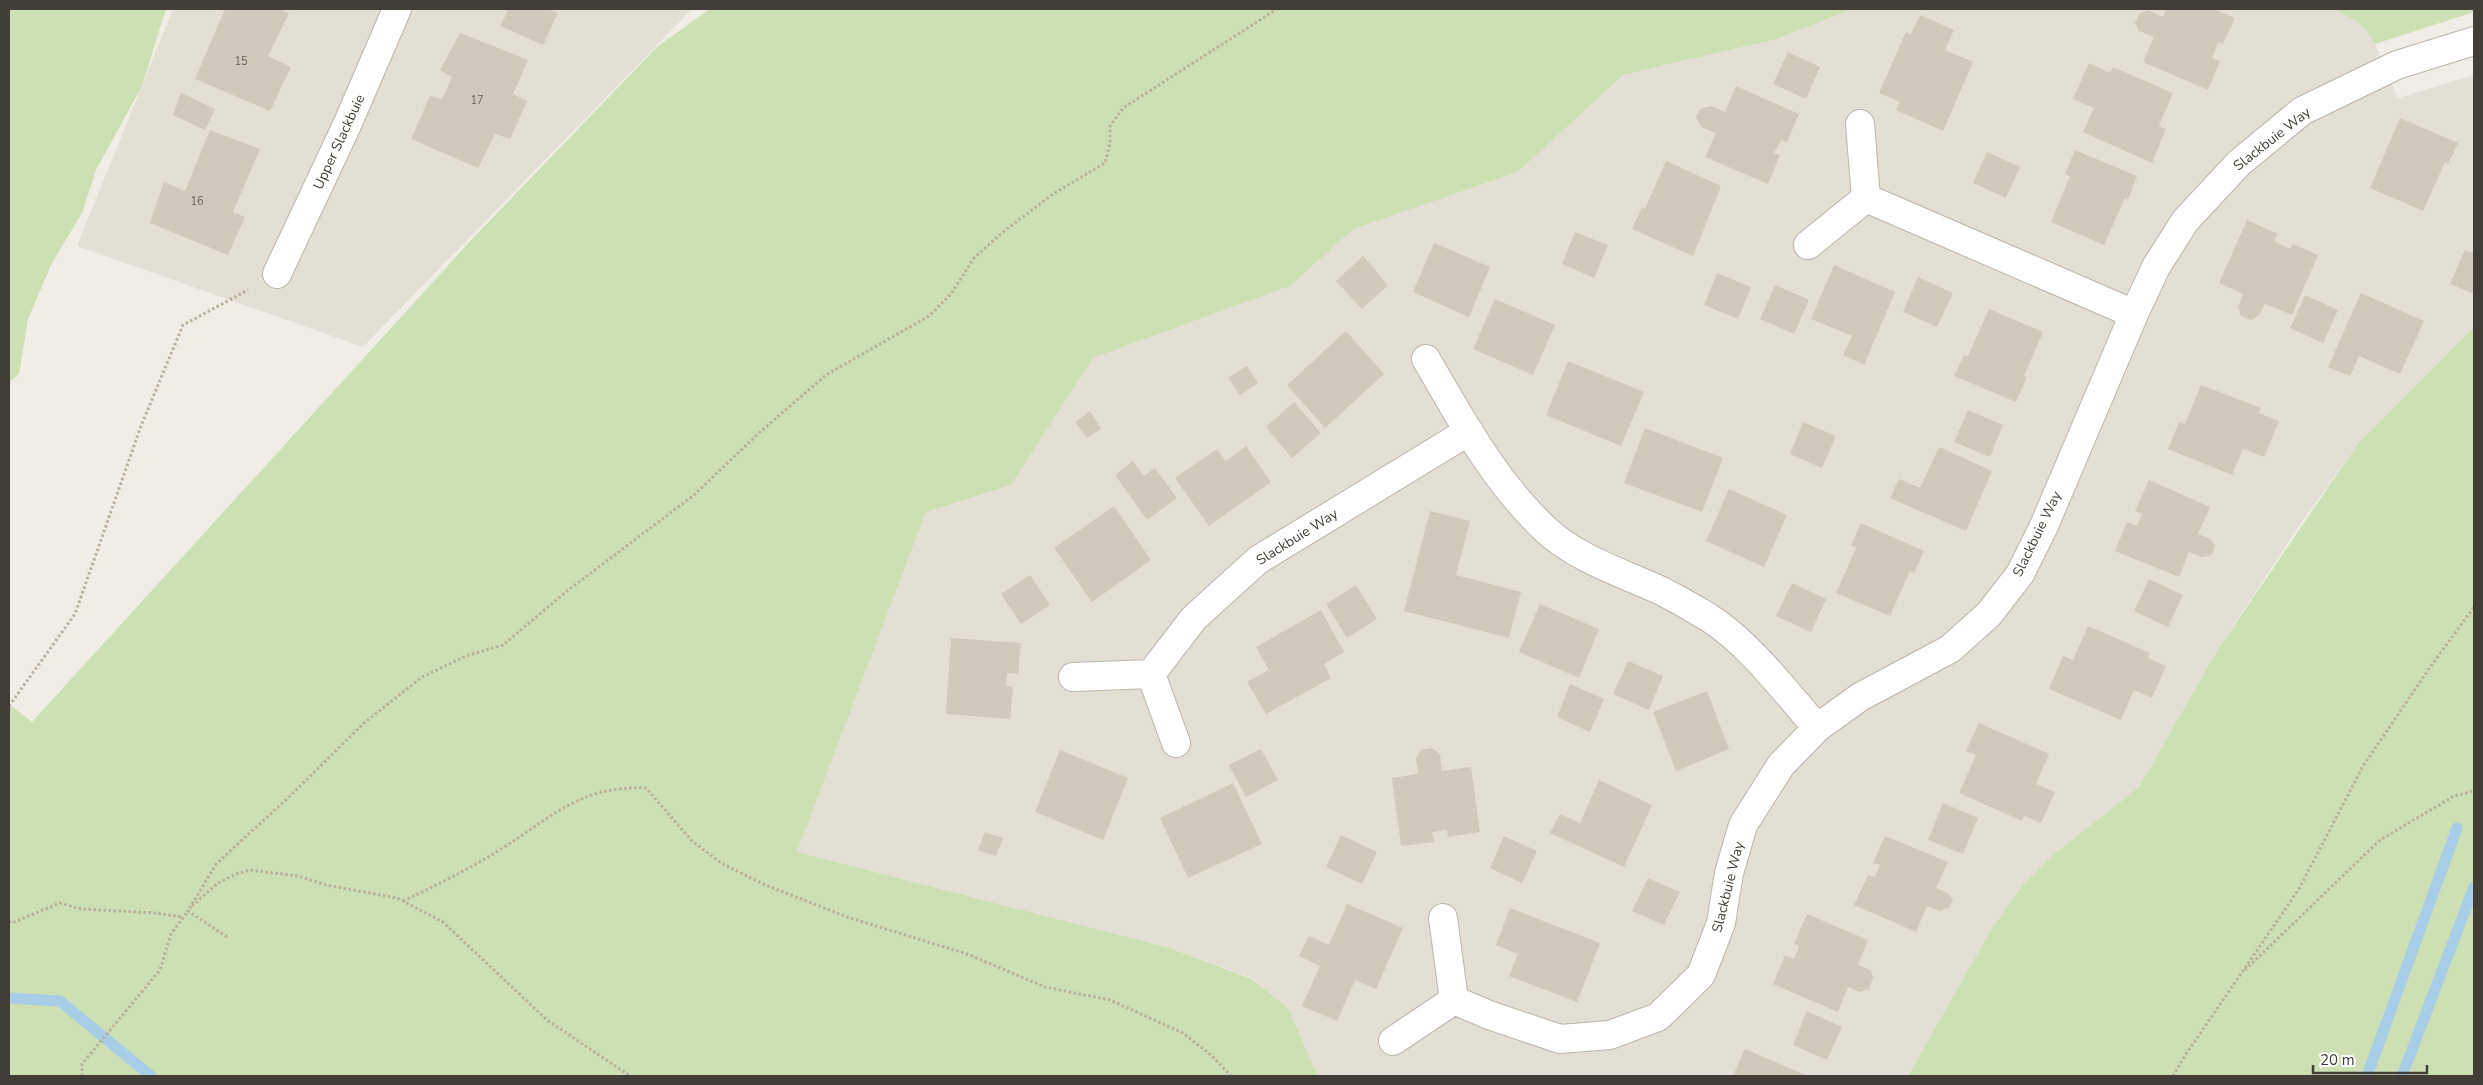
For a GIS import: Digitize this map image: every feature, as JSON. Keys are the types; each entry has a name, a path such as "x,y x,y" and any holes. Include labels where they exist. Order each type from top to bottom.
{"street":[{"name":"Upper Slackbuie","path":"277,274 347,125 398,9"},
{"name":"Slackbuie Way","path":"1454,1000 1560,1039 1610,1035 1658,1017 1701,975 1721,923 1729,873 1743,825 1781,765 1817,728 1860,697 1950,649 1989,614 2020,574 2043,528 2134,314 2156,267 2185,221 2239,163 2302,111 2397,65 2474,41"},
{"path":"1860,124 1866,198"},
{"path":"1866,198 2134,314"},
{"path":"1808,245 1866,198"},
{"path":"1426,359 1484,458 1506,486 1546,530 1595,564 1656,589 1710,618 1755,656 1817,728"},
{"name":"Slackbuie Way","path":"1151,674 1194,618 1258,560 1469,431"},
{"path":"1073,677 1151,674 1176,744"},
{"path":"1393,1041 1454,1000 1443,918"}],"path":[{"path":"188,911 216,864 290,796 364,723 422,677 466,656 503,645 567,591 694,495 760,432 826,375 929,316 951,294 974,258 1003,232 1053,194 1105,163 1110,143 1110,126 1123,108 1277,9"},
{"path":"9,706 75,614 141,426 183,325 277,274"},
{"path":"2173,1076 2299,888 2363,766 2474,607"},
{"path":"403,901 471,868 572,802 595,793 623,787 646,788 692,841 721,863 738,872 805,902 907,937 967,954 1045,987 1110,1000 1183,1033 1212,1056 1231,1076"},
{"path":"2240,974 2380,840 2454,796 2474,790"},
{"path":"82,1076 82,1064 160,970 171,934 182,918 218,883 236,874 250,870 298,876 326,885 403,901 443,922 547,1020 630,1076"},
{"path":"9,921 12,923 60,904 81,909 154,913 182,918"},
{"path":"188,911 227,937"}],"shaded area":[{"path":"173,9 692,9 363,347 77,246"},
{"path":"1852,9 2332,9 2349,16 2370,33 2398,98 2474,75 2474,327 2357,445 2297,529 2217,651 2139,787 2054,854 2021,887 1992,928 1908,1076 1318,1076 1288,1008 1252,978 1170,948 797,852 926,512 1011,485 1093,358 1290,286 1352,229 1518,172 1623,75 1776,39"}],"green space":[{"path":"9,9 166,9 142,86 96,170 82,213 51,265 28,319 19,374 9,382"},
{"path":"710,9 1852,9 1776,39 1623,75 1518,172 1353,229 1290,286 1093,358 1011,485 926,512 797,852 1170,948 1252,979 1288,1008 1318,1076 9,1076 9,704 32,722 474,237 658,46"},
{"path":"2332,9 2474,9 2474,12 2375,44 2368,32 2358,22"},
{"path":"2474,327 2474,1076 1908,1076 1992,928 2021,887 2054,854 2139,787 2217,651 2357,445"}],"building":[{"path":"225,9 279,9 289,13 268,56 291,67 270,111 195,79"},
{"path":"509,9 547,9 558,13 543,45 500,26"},
{"path":"2166,9 2213,9 2235,18 2223,44 2218,42 2212,58 2220,61 2208,90 2143,62 2154,37 2139,31 2135,23 2139,14 2148,10 2163,17"},
{"path":"1920,15 1954,30 1945,50 1973,62 1943,131 1896,110 1900,102 1879,93 1906,32 1911,34"},
{"path":"460,33 528,60 513,94 527,101 510,139 495,134 478,168 411,139 430,96 442,99 452,77 440,70"},
{"path":"1788,52 1820,67 1806,99 1773,84"},
{"path":"2089,63 2110,73 2113,67 2173,93 2159,126 2166,129 2152,163 2083,132 2094,108 2073,99"},
{"path":"1736,86 1799,114 1787,142 1781,140 1774,153 1780,155 1768,184 1705,157 1716,133 1701,127 1696,117 1700,109 1711,106 1725,112"},
{"path":"181,93 215,109 205,130 173,115"},
{"path":"2400,118 2458,143 2448,164 2445,162 2423,211 2370,188"},
{"path":"210,130 260,149 233,212 245,217 228,255 150,223 164,182 185,191"},
{"path":"2075,150 2137,176 2128,200 2125,198 2104,245 2051,222 2070,176 2065,174"},
{"path":"1987,152 2020,167 2006,198 1973,183"},
{"path":"1666,161 1721,186 1693,256 1632,229 1642,207 1645,209"},
{"path":"2247,220 2278,234 2274,241 2290,249 2293,244 2318,255 2292,315 2265,304 2259,315 2252,320 2241,316 2238,307 2243,294 2219,283"},
{"path":"1575,232 1608,245 1594,278 1562,264"},
{"path":"1434,243 1490,267 1469,317 1413,292"},
{"path":"2465,250 2474,253 2474,294 2450,284"},
{"path":"1363,256 1388,285 1362,309 1336,281"},
{"path":"1834,265 1895,292 1864,365 1843,355 1852,336 1811,319"},
{"path":"1717,273 1751,287 1738,319 1704,305"},
{"path":"1918,277 1953,293 1937,327 1903,312"},
{"path":"1775,285 1809,300 1794,334 1760,319"},
{"path":"2361,293 2424,321 2400,374 2359,356 2350,376 2328,367"},
{"path":"2305,295 2338,310 2323,343 2290,328"},
{"path":"1495,299 1555,325 1533,375 1473,349"},
{"path":"1989,309 2043,332 2024,376 2027,377 2016,402 1954,376 1964,355 1968,356"},
{"path":"1346,331 1384,374 1325,428 1287,385"},
{"path":"1568,361 1644,392 1621,446 1546,415"},
{"path":"1247,366 1258,383 1240,395 1228,378"},
{"path":"2201,385 2261,408 2259,413 2279,421 2264,457 2243,449 2232,475 2168,449 2179,422 2185,424"},
{"path":"1294,402 1321,433 1292,458 1266,427"},
{"path":"1968,410 2003,425 1990,457 1954,442"},
{"path":"1090,411 1101,429 1087,438 1075,422"},
{"path":"1803,422 1836,436 1822,468 1790,454"},
{"path":"1645,428 1723,458 1702,512 1624,483"},
{"path":"1246,446 1271,482 1209,526 1175,478 1217,449 1226,461"},
{"path":"1939,447 1992,471 1966,531 1890,498 1899,479 1920,488"},
{"path":"1133,461 1144,476 1155,468 1177,498 1147,520 1115,475"},
{"path":"2149,480 2210,507 2198,534 2211,539 2215,546 2212,555 2201,557 2189,552 2179,577 2115,551 2127,522 2137,526 2142,514 2135,511"},
{"path":"1729,489 1787,515 1764,567 1706,541"},
{"path":"1114,506 1151,560 1092,602 1054,548"},
{"path":"1430,511 1470,521 1456,575 1521,592 1509,638 1404,611"},
{"path":"1861,523 1924,551 1914,573 1910,571 1890,616 1836,593 1856,548 1851,545"},
{"path":"1030,575 1050,605 1021,624 1001,594"},
{"path":"2149,579 2183,595 2168,627 2134,611"},
{"path":"1792,583 1826,599 1811,632 1776,616"},
{"path":"1356,585 1377,619 1347,638 1326,604"},
{"path":"1540,604 1599,629 1579,678 1519,652"},
{"path":"1321,610 1344,652 1324,664 1331,678 1266,714 1247,682 1269,670 1256,647"},
{"path":"2088,626 2150,653 2148,658 2166,666 2152,698 2134,690 2121,720 2049,689 2063,656 2073,660"},
{"path":"951,638 1021,643 1018,674 1007,673 1006,686 1013,687 1010,719 946,714"},
{"path":"1628,661 1663,676 1649,710 1613,694"},
{"path":"1570,684 1604,699 1590,732 1557,717"},
{"path":"1707,691 1729,749 1676,771 1653,712"},
{"path":"1979,723 2049,754 2036,784 2055,792 2041,823 2024,816 2022,821 1959,793 1976,755 1966,751"},
{"path":"1432,748 1440,754 1442,771 1471,767 1480,832 1448,837 1447,830 1432,832 1434,842 1401,846 1392,778 1418,774 1416,758 1421,750"},
{"path":"1261,749 1278,780 1246,797 1229,765"},
{"path":"1060,750 1128,778 1103,840 1035,812"},
{"path":"1599,780 1652,805 1624,867 1550,833 1560,814 1580,823"},
{"path":"1233,783 1262,844 1188,878 1160,818"},
{"path":"1943,803 1978,818 1963,854 1928,840"},
{"path":"985,832 1003,838 996,856 978,850"},
{"path":"1341,835 1377,852 1362,884 1326,867"},
{"path":"1504,836 1537,851 1522,883 1490,868"},
{"path":"1885,836 1948,862 1936,888 1948,893 1953,900 1949,908 1939,911 1927,906 1916,932 1854,905 1868,875 1875,877 1880,865 1873,863"},
{"path":"1648,878 1680,892 1664,925 1632,911"},
{"path":"1347,904 1403,928 1376,989 1355,980 1337,1021 1302,1006 1320,966 1299,956 1309,936 1329,945"},
{"path":"1510,908 1600,943 1577,1002 1509,976 1518,954 1496,945"},
{"path":"1807,914 1868,940 1858,965 1871,970 1873,978 1869,989 1860,992 1848,987 1838,1012 1773,984 1785,955 1794,959 1799,946 1794,944"},
{"path":"1807,1011 1842,1027 1827,1060 1793,1045"},
{"path":"1745,1049 1808,1076 1733,1076"}],"waterway":[{"path":"2367,1076 2457,828"},
{"path":"2402,1076 2474,887"},
{"path":"9,998 60,1001 151,1076"}]}
